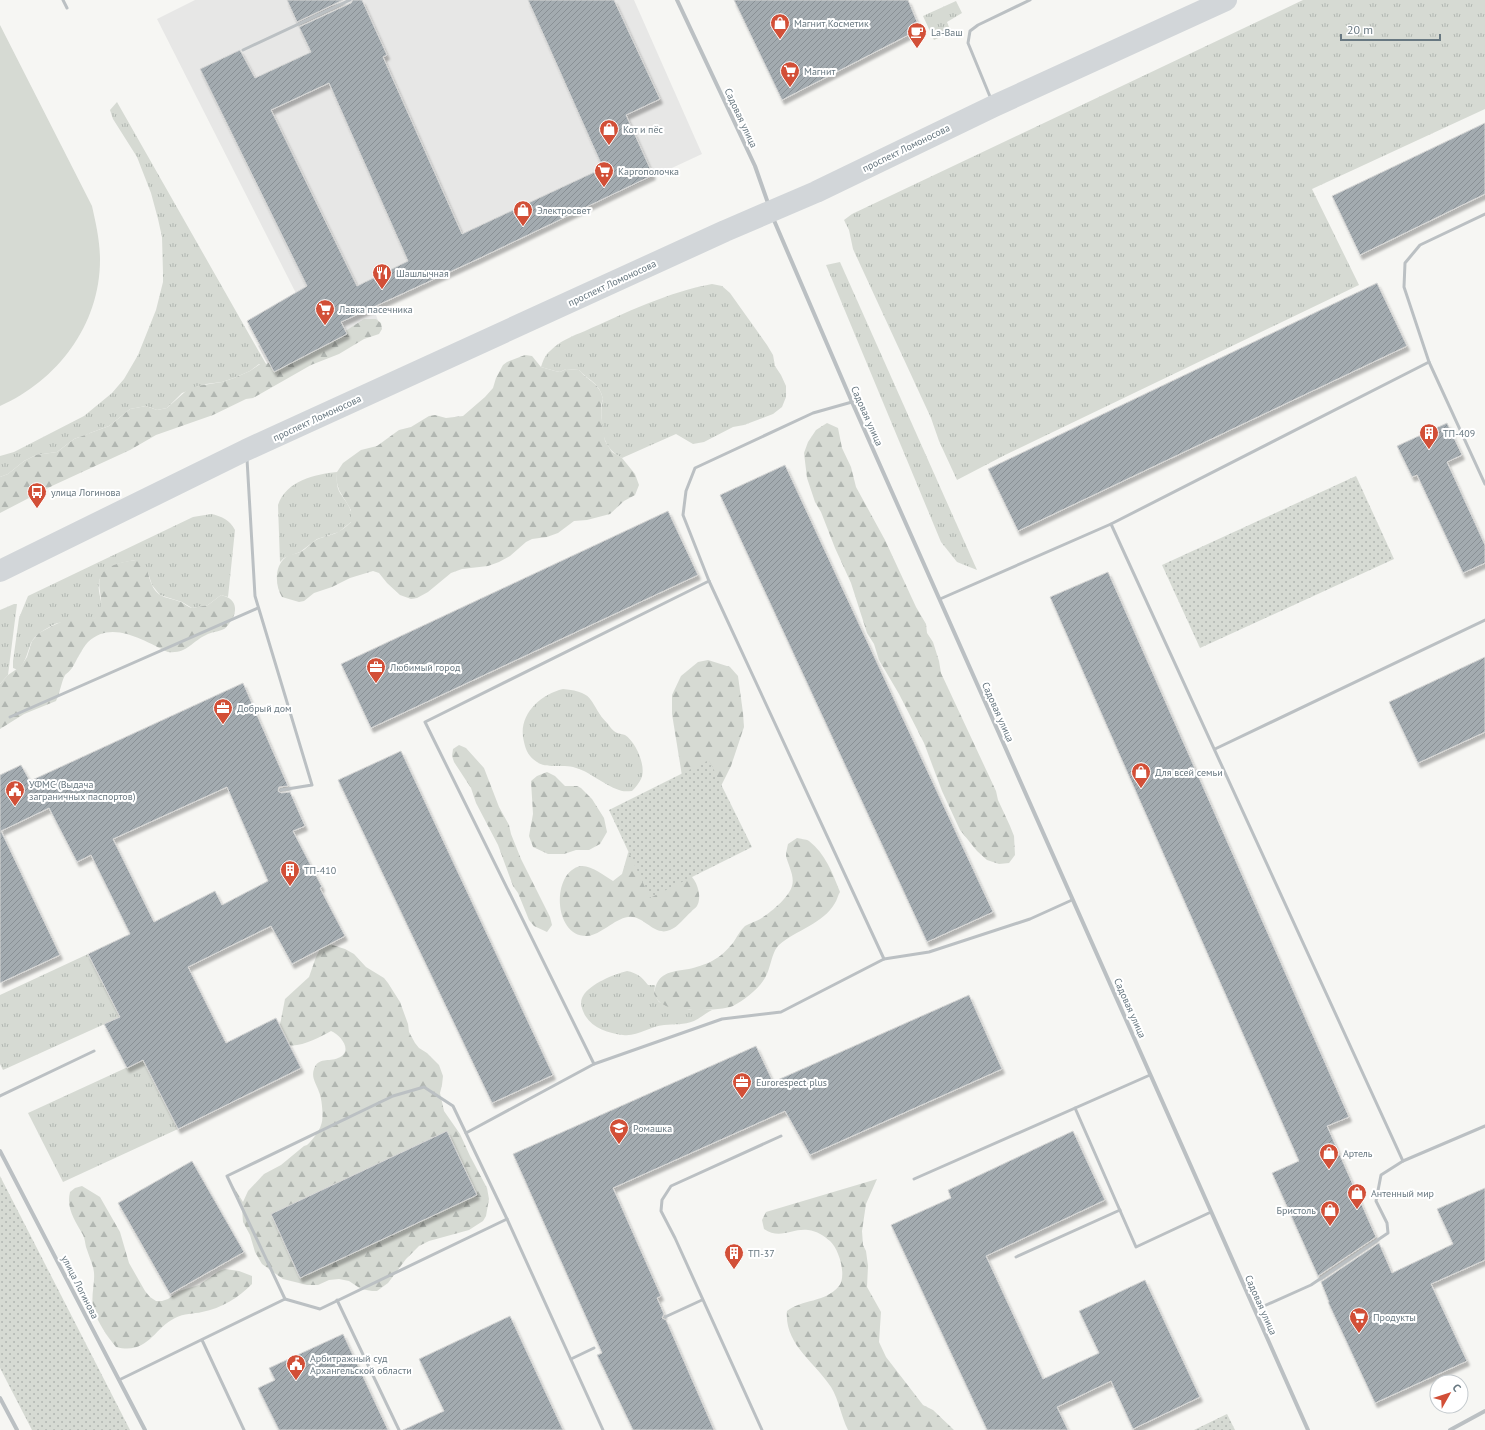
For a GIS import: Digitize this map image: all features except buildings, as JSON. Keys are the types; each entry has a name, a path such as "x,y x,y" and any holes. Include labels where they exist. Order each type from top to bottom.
{"main road":[{"name":"проспект Ломоносова","path":"0,571 246,450 725,231 816,192 994,106 1226,0"}],"street":[{"name":"Садовая улица","path":"677,0 755,166 771,212 852,402 1308,1430"},
{"name":"улица Логинова","path":"0,1151 145,1430"},
{"path":"0,1398 17,1430"},
{"path":"1450,1430 1485,1411"}],"lane":[{"path":"63,0 67,8"},
{"path":"244,50 350,0"},
{"path":"994,106 968,42 970,31 978,25 1030,0"},
{"path":"1485,214 1420,245 1405,263 1404,287 1429,362 1485,484"},
{"path":"940,599 1111,524 1429,362"},
{"path":"852,402 813,413 695,468 686,491 683,515 709,581 884,959"},
{"path":"246,450 255,596 312,785 280,790"},
{"path":"1111,524 1403,1161"},
{"path":"594,1064 425,722 709,581"},
{"path":"10,717 258,608"},
{"path":"1215,749 1485,620"},
{"path":"466,1133 594,1064 722,1019 781,1012 884,959 929,952 1030,919 1072,900"},
{"path":"0,1096 94,1051"},
{"path":"914,1179 1150,1075"},
{"path":"285,1299 227,1176 393,1096 424,1087 453,1106 507,1219 603,1430"},
{"path":"1075,1108 1136,1247 1211,1212"},
{"path":"1255,1310 1311,1285 1388,1233 1388,1223 1376,1201 1381,1175 1403,1161 1485,1126"},
{"path":"762,1430 675,1238 660,1211 662,1200 671,1186 781,1136"},
{"path":"1016,1257 1120,1210"},
{"path":"119,1380 285,1299 320,1309 507,1219"},
{"path":"337,1300 398,1430"},
{"path":"665,1317 702,1300"},
{"path":"202,1340 244,1430"},
{"path":"571,1359 594,1348"}],"shaded area":[{"path":"195,0 634,0 702,154 373,307 380,326 274,376 258,346 308,317 157,19"}],"green space":[{"path":"1303,0 1485,0 1485,109 1312,189 1359,285 1005,455 957,480 939,441 931,418 853,249 849,230 844,220 852,214"},
{"path":"956,1 962,13 947,22 951,32 934,40 923,16"},
{"path":"0,25 92,206 99,239 100,260 98,284 92,307 83,328 71,348 57,366 40,382 21,395 0,406"},
{"path":"117,102 266,364 259,364 250,371 234,378 222,382 206,384 182,393 167,408 157,410 146,406 130,409 109,426 74,439 57,452 36,455 24,461 8,474 0,477 0,456 14,452 84,416 112,393 124,379 138,355 156,310 163,282 162,237 151,193 137,157 113,119 110,110"},
{"path":"840,262 977,570 957,562 941,542 826,265"},
{"path":"712,284 722,286 730,293 773,355 775,366 786,386 786,397 782,407 773,414 744,425 733,427 704,442 693,444 676,434 622,458 608,446 604,436 601,408 603,399 596,385 579,370 566,369 560,372 541,367 544,358 558,344 566,339 631,310 679,292"},
{"path":"364,319 376,319 381,323 382,329 379,334 364,339 339,354 311,365 253,398 246,399 213,415 156,435 130,450 54,485 0,513 0,477 8,474 24,461 36,455 57,452 74,439 109,426 130,409 146,406 157,410 167,408 186,391 197,386 222,382 234,378 250,371 263,362 266,364 347,330"},
{"path":"525,355 532,356 541,367 555,371 560,372 566,369 579,370 599,389 603,399 601,405 605,441 612,452 622,458 635,474 639,485 635,495 624,501 610,514 587,520 574,521 558,533 547,537 532,539 526,542 510,556 499,562 488,566 462,569 451,573 428,592 417,598 411,599 400,595 379,573 373,571 350,578 332,587 314,593 304,601 299,602 282,597 278,587 277,576 279,566 282,561 288,556 302,551 318,539 332,535 351,522 351,510 339,490 337,483 337,472 343,463 361,450 377,446 399,430 411,427 429,416 435,415 446,418 463,416 493,388 496,378 503,365"},
{"path":"827,423 838,428 842,448 851,467 856,487 885,540 916,607 926,624 927,633 933,642 941,673 996,791 998,800 1014,836 1015,855 1009,863 999,864 987,860 977,851 960,830 942,791 924,743 899,694 879,660 874,644 867,633 851,583 821,512 815,502 807,478 804,453 808,442 816,430"},
{"path":"337,472 338,489 350,509 352,517 351,522 339,532 317,539 300,552 284,558 280,562 278,505 282,497 288,490 302,480"},
{"path":"1356,476 1394,559 1200,648 1162,565"},
{"path":"211,514 225,519 235,530 228,597 221,595 208,605 192,608 182,602 160,595 152,585 148,573 136,560 115,565 104,571 101,576 99,583 101,606 99,615 91,620 60,623 45,629 38,634 31,643 25,661 21,667 18,670 13,668 19,618 28,596 193,517"},
{"path":"136,560 142,561 146,566 154,590 164,597 181,602 192,608 208,605 221,595 227,597 234,603 235,607 234,616 231,621 224,629 208,634 188,647 174,652 168,652 128,634 107,632 97,635 88,642 72,668 65,675 56,701 24,714 0,729 0,684 8,675 21,666 27,657 32,641 39,633 61,622 95,618 100,610 101,602 99,584 100,577 106,570 117,564"},
{"path":"17,604 8,675 0,684 0,610"},
{"path":"708,660 730,667 738,676 743,713 744,727 731,766 720,788 683,782 672,714 672,695 681,676 698,662"},
{"path":"563,689 582,693 587,696 612,729 617,733 625,735 633,743 643,768 640,781 632,791 622,791 613,788 573,767 549,766 541,764 528,754 523,733 527,715 538,702 546,696"},
{"path":"459,745 466,748 484,768 499,807 509,825 521,859 550,917 552,925 547,932 534,926 529,920 518,893 513,886 498,845 476,803 471,788 454,762 452,756 453,749"},
{"path":"709,760 752,847 650,898 609,810"},
{"path":"547,772 555,776 565,786 577,786 581,788 592,799 604,818 607,832 600,844 589,850 576,850 564,854 548,854 533,847 529,836 533,814 531,781 537,776"},
{"path":"797,838 808,840 815,846 831,871 840,892 836,902 830,910 816,922 779,945 774,952 766,977 750,995 733,1006 719,1009 689,1010 672,1008 660,1002 654,994 658,981 661,977 670,972 694,968 715,959 731,946 745,926 766,915 787,896 793,882 786,856 788,844"},
{"path":"634,845 691,876 699,891 697,906 676,927 670,930 659,931 639,919 628,917 623,918 592,935 587,936 576,933 568,926 562,916 560,903 564,879 571,870 585,866 613,881 622,874 628,853"},
{"path":"326,943 345,949 354,954 366,967 384,978 388,983 400,1002 408,1024 409,1032 415,1043 439,1065 443,1076 440,1093 444,1111 460,1134 487,1188 489,1199 486,1216 483,1221 469,1230 429,1241 419,1246 406,1259 388,1283 377,1291 361,1289 349,1281 339,1279 329,1280 318,1285 307,1285 283,1279 262,1264 255,1252 250,1235 243,1222 242,1208 227,1176 243,1202 248,1191 264,1174 281,1165 307,1145 315,1136 320,1127 322,1122 322,1103 313,1078 313,1072 316,1065 321,1061 335,1059 343,1055 345,1052 344,1044 339,1036 331,1031 316,1039 298,1045 288,1045 279,1030 285,999 309,977 322,945"},
{"path":"88,954 120,1017 3,1070 0,1064 0,995"},
{"path":"627,971 639,976 648,985 655,985 654,994 659,1002 690,1010 712,1010 690,1022 659,1026 628,1035 605,1031 594,1025 586,1017 581,1005 582,998 591,987 609,977"},
{"path":"143,1060 178,1129 63,1182 28,1113"},
{"path":"0,1176 130,1430 32,1430 0,1368"},
{"path":"877,1179 866,1204 862,1231 863,1245 866,1251 868,1266 867,1287 881,1312 879,1342 886,1357 923,1405 933,1410 954,1430 848,1430 831,1387 795,1343 790,1333 787,1323 787,1311 799,1304 827,1295 839,1286 842,1276 841,1263 836,1250 830,1241 817,1233 802,1230 775,1234 764,1229 762,1220 766,1212"},
{"path":"82,1186 100,1197 120,1232 129,1263 145,1291 156,1301 168,1299 179,1291 199,1285 219,1271 225,1269 239,1271 252,1276 252,1284 241,1294 223,1305 199,1313 178,1316 167,1323 143,1344 127,1349 116,1347 103,1329 94,1310 92,1299 94,1270 84,1236 70,1209 70,1192 75,1188"},
{"path":"1227,1414 1235,1430 1194,1430"}],"place":[{"name":"Магнит Косметик","path":"780,40"},
{"name":"La-Ваш","path":"917,49"},
{"name":"Магнит","path":"790,88"},
{"name":"Кот и пёс","path":"609,146"},
{"name":"Каргополочка","path":"604,188"},
{"name":"Электросвет","path":"523,227"},
{"name":"Шашлычная","path":"382,290"},
{"name":"Лавка пасечника","path":"325,326"},
{"name":"ТП-409","path":"1429,450"},
{"name":"улица Логинова","path":"37,509"},
{"name":"Любимый город","path":"376,684"},
{"name":"Добрый дом","path":"223,725"},
{"name":"Для всей семьи","path":"1141,789"},
{"name":"УФМС (Выдача заграничных паспортов)","path":"15,807"},
{"name":"ТП-410","path":"290,887"},
{"name":"Eurorespect plus","path":"742,1099"},
{"name":"Ромашка","path":"619,1145"},
{"name":"Артель","path":"1329,1170"},
{"name":"Антенный мир","path":"1357,1210"},
{"name":"Бристоль","path":"1330,1227"},
{"name":"ТП-37","path":"734,1270"},
{"name":"Продукты","path":"1359,1334"},
{"name":"Арбитражный суд Архангельской области","path":"296,1381"}]}
